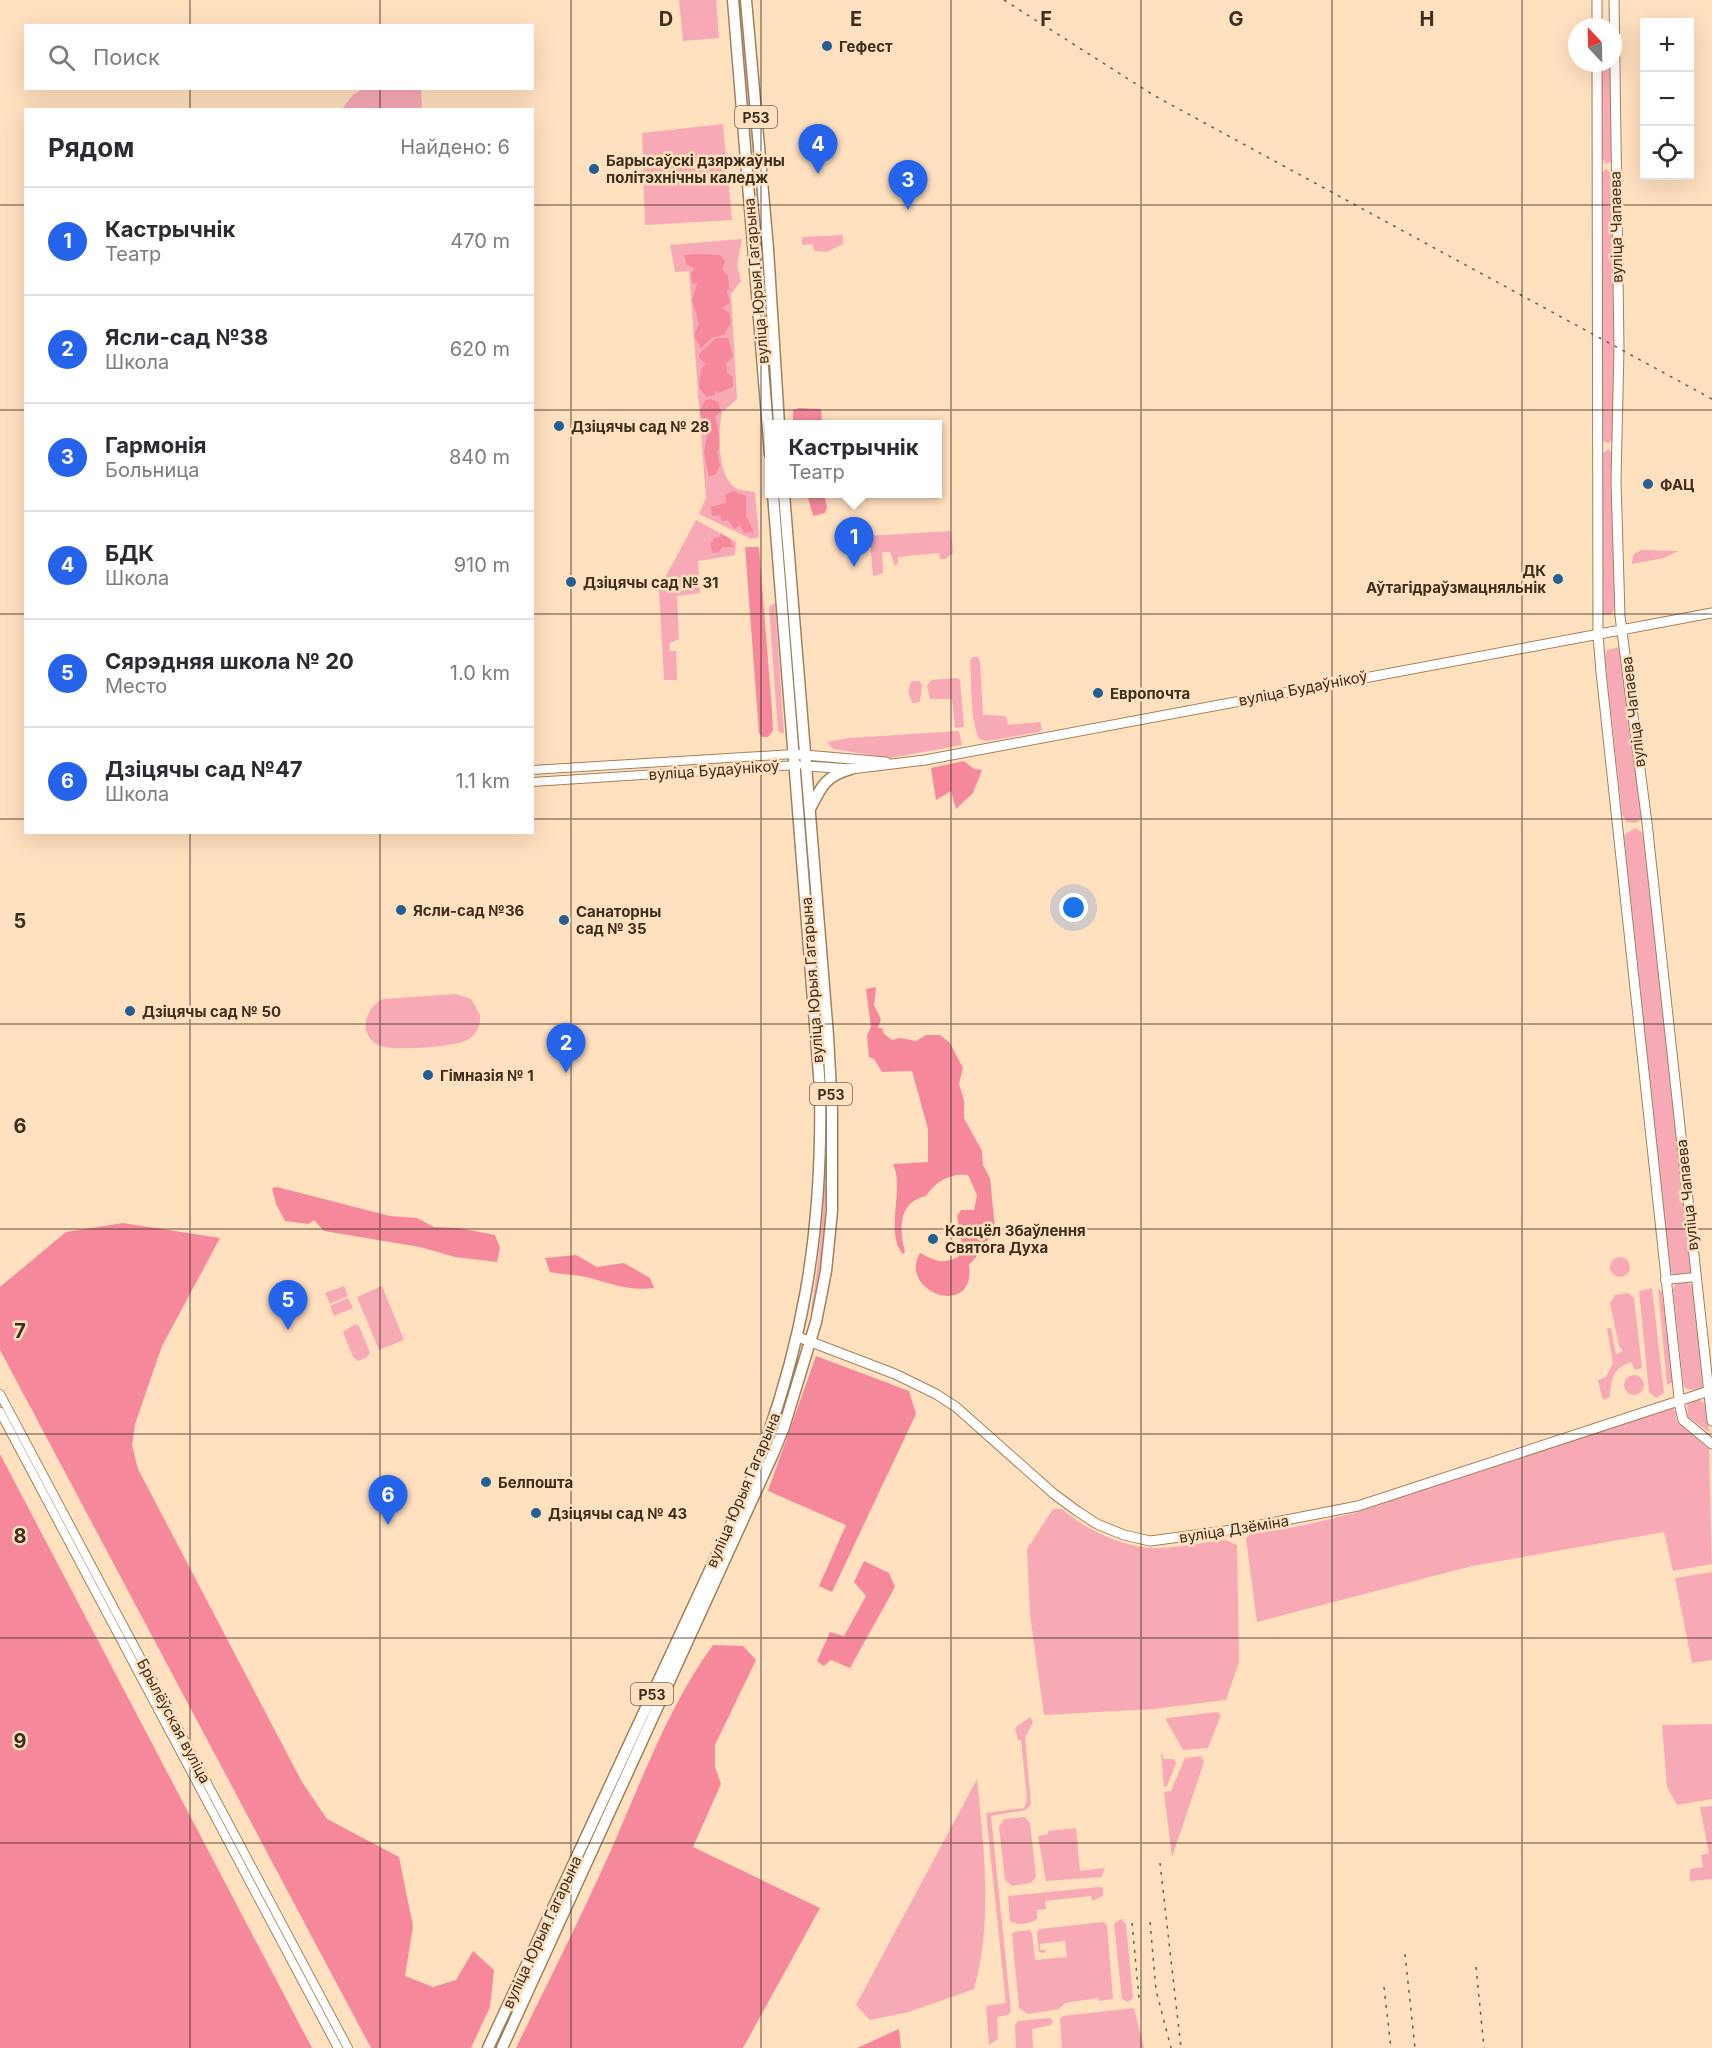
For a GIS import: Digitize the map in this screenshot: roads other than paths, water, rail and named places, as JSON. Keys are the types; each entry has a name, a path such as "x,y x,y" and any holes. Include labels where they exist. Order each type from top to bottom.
{"main road":[{"name":"вуліца Юрыя Гагарына","path":"733,0 767,420"},
{"name":"вуліца Юрыя Гагарына","path":"746,0 768,249 779,420"},
{"path":"1597,0 1597,18"},
{"name":"вуліца Чапаева","path":"1614,0 1618,446 1616,481 1622,630 1647,823 1696,1276 1711,1390 1712,1420"},
{"name":"вуліца Чапаева","path":"1597,72 1598,635 1679,1399 1683,1420 1712,1444"},
{"path":"1598,446 1618,446"},
{"name":"вуліца Юрыя Гагарына","path":"488,2048 748,1488 783,1393 798,1337 815,1242 821,1167 821,1128 816,1024 773,498"},
{"name":"вуліца Юрыя Гагарына","path":"502,2048 764,1474 784,1427 816,1322 829,1242 832,1135 828,1036 784,498"},
{"name":"вуліца Будаўнікоў","path":"807,766 851,769 895,764 1712,613"},
{"name":"вуліца Будаўнікоў","path":"793,759 806,754 895,764"},
{"path":"809,809 824,782 839,772 851,769"},
{"name":"вуліца Дзёміна","path":"798,1337 895,1374 936,1394 956,1407 1054,1494 1077,1511 1097,1524 1124,1535 1150,1541 1240,1529 1358,1506 1711,1390"}],"street":[{"name":"вуліца Будаўнікоў","path":"534,782 668,772 793,759"},
{"name":"вуліца Будаўнікоў","path":"534,770 666,762 793,759 807,766"},
{"path":"666,762 668,772"},
{"path":"574,767 575,779"},
{"path":"1665,1280 1696,1276"},
{"name":"Брылёўская вуліца","path":"0,1394 348,2048"},
{"name":"Брылёўская вуліца","path":"0,1412 339,2048"}],"railway":[{"path":"1004,0 1155,96 1712,399"},
{"path":"1160,1863 1181,2048"},
{"path":"1150,1922 1156,1990 1171,2048"},
{"path":"1132,1923 1139,1998"},
{"path":"1405,1954 1415,2048"},
{"path":"1476,1967 1484,2048"},
{"path":"1384,1987 1391,2048"}],"place":[{"name":"Гефест","path":"827,46"},
{"name":"Барысаўскі дзяржаўны політэхнічны каледж","path":"594,169"},
{"name":"БДК","path":"818,174"},
{"name":"Гармонія","path":"908,210"},
{"name":"Дзіцячы сад № 28","path":"559,426"},
{"name":"ФАЦ","path":"1648,484"},
{"name":"Кастрычнік","path":"854,567"},
{"name":"ДК Аўтагідраўзмацняльнік","path":"1558,579"},
{"name":"Дзіцячы сад № 31","path":"571,582"},
{"name":"Европочта","path":"1098,693"},
{"name":"Ясли-сад №36","path":"401,910"},
{"name":"Санаторны сад № 35","path":"564,920"},
{"name":"Дзіцячы сад № 50","path":"130,1011"},
{"name":"Ясли-сад №38","path":"566,1073"},
{"name":"Гімназія № 1","path":"428,1075"},
{"name":"Касцёл Збаўлення Святога Духа","path":"933,1239"},
{"name":"Сярэдняя школа № 20","path":"288,1330"},
{"name":"Белпошта","path":"486,1482"},
{"name":"Дзіцячы сад № 43","path":"536,1513"},
{"name":"Дзіцячы сад №47","path":"388,1525"}]}
